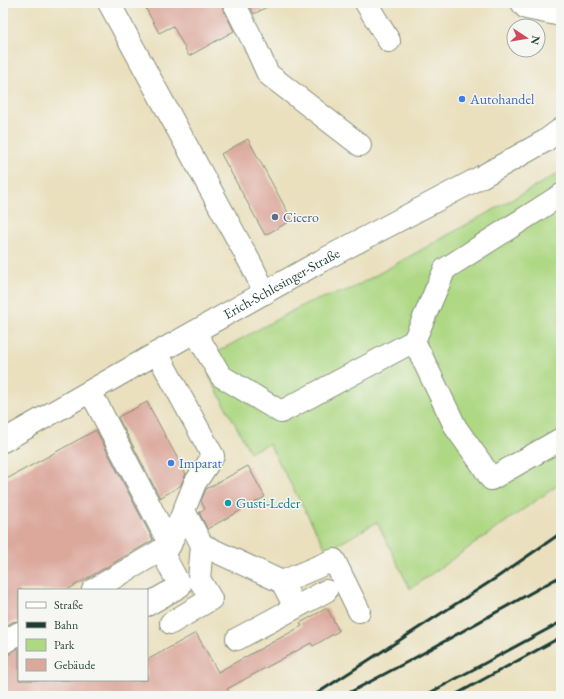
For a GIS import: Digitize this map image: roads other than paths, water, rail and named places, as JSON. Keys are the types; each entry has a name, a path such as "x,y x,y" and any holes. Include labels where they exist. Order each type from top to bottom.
{"street":[{"path":"109,3 265,293"},
{"path":"234,3 268,74 360,145"},
{"path":"366,3 389,41"},
{"path":"522,3 526,8 561,15"},
{"name":"Erich-Schlesinger-Straße","path":"3,441 322,261 481,177 545,141 561,129"},
{"path":"195,332 221,376 281,412 414,341 445,269 561,195"},
{"path":"414,341 456,428 481,463 490,479 561,438"},
{"path":"95,589 166,548 184,511 195,483 213,456 157,353"},
{"path":"89,392 97,404 166,548 180,586 148,604"},
{"path":"171,623 211,600 199,579 202,545 184,511"},
{"path":"202,545 282,582 295,607"},
{"path":"282,582 334,560 359,611"},
{"path":"238,639 326,591"},
{"path":"3,643 18,634"}],"railway":[{"path":"313,696 496,578 561,533"},
{"path":"343,696 411,660 561,576"},
{"path":"424,696 561,622"},
{"path":"453,696 561,637"}],"place":[{"name":"Autohandel","path":"462,99"},
{"name":"Cicero","path":"275,217"},
{"name":"Imparat","path":"171,463"},
{"name":"Gusti-Leder","path":"228,503"}]}
